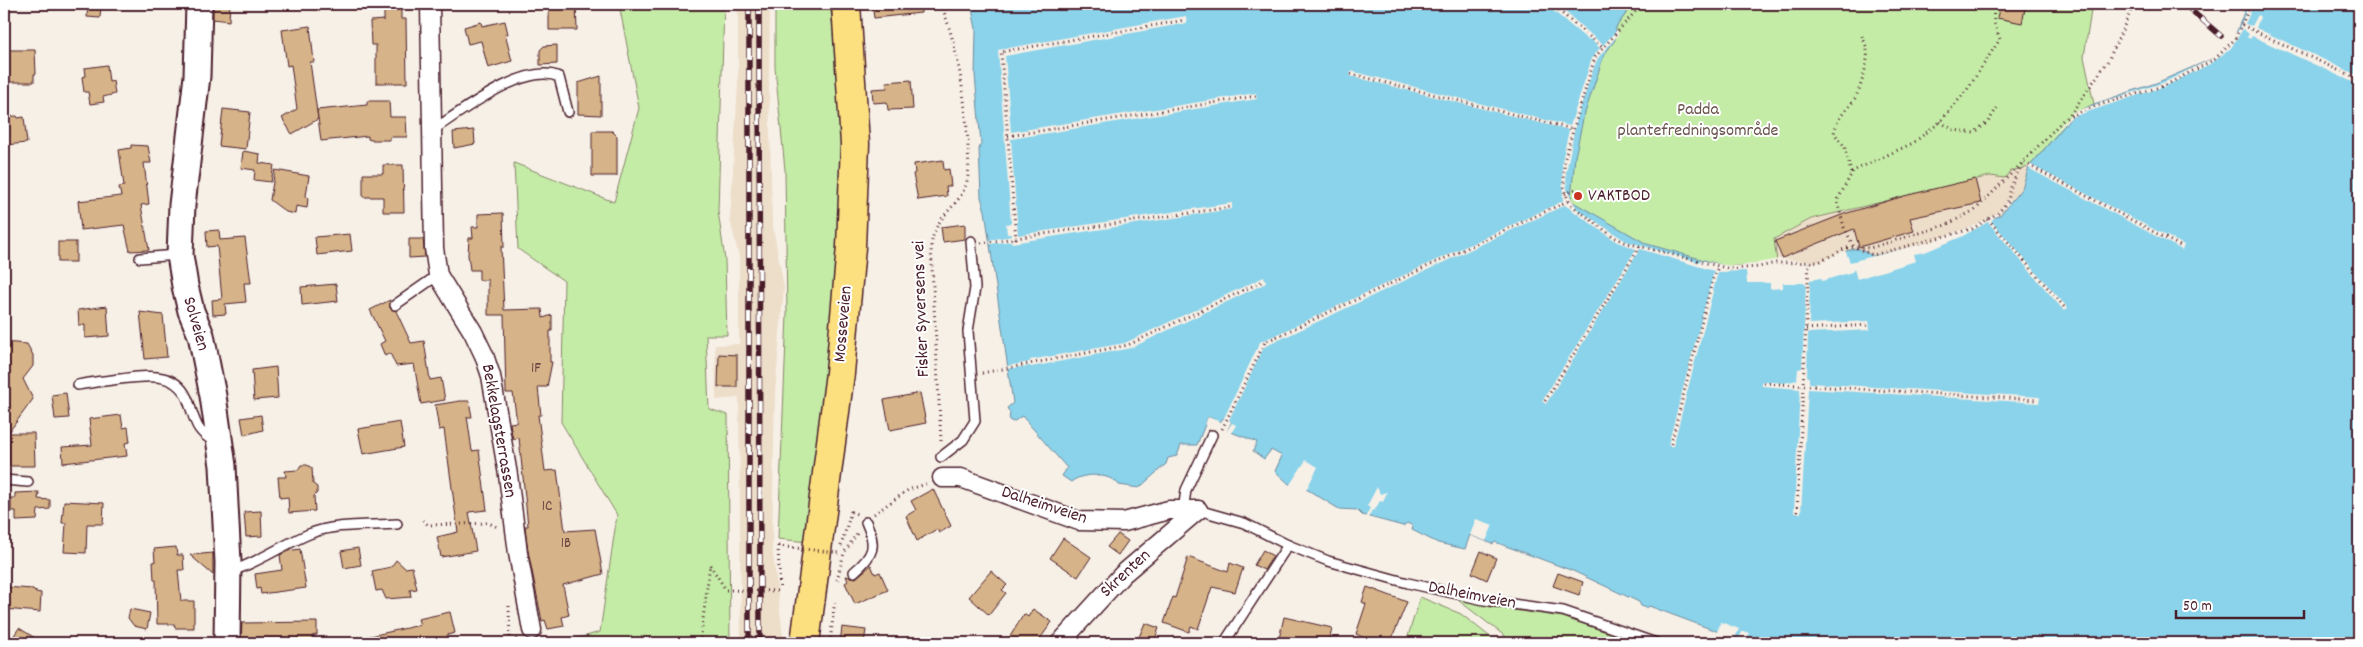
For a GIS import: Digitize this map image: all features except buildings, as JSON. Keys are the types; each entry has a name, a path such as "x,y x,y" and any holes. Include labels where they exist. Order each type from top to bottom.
{"highway":[{"name":"Mosseveien","path":"805,643 840,373 851,247 854,107 846,4"}],"street":[{"name":"Solveien","path":"198,4 196,94 182,205 180,255 191,311 200,334 220,446 222,568 227,643"},
{"name":"Bekkelagsterrassen","path":"430,4 434,248 438,275 473,332 491,376 518,554 532,630"},
{"name":"Dalheimveien","path":"942,478 961,478 1079,521 1124,522 1154,513 1190,510"},
{"name":"Skrenten","path":"1060,643 1123,574 1190,510"}],"lane":[{"path":"433,130 494,89 547,74 558,77 568,112"},
{"path":"941,457 963,440 975,421 968,331 975,288 971,242"},
{"path":"140,258 180,255"},
{"path":"395,305 438,275"},
{"path":"78,385 150,376 168,378 178,384 186,394 199,431 220,446"},
{"path":"1190,510 1186,490 1212,435"},
{"path":"4,480 28,482"},
{"name":"Dalheimveien","path":"1190,510 1244,523 1288,545 1328,561 1408,584 1484,600 1563,611 1656,643"},
{"path":"854,572 869,559 872,553 872,540 866,522"},
{"path":"222,568 242,568 310,533 330,529 397,524"},
{"path":"1224,643 1288,545"}],"path":[{"name":"Fisker Syversens vei","path":"941,4 948,22 964,99 969,166 963,191 938,221 931,247 941,457"},
{"path":"1551,4 1603,48"},
{"path":"1642,4 1595,57 1564,160 1565,194 1568,201 1614,237 1640,246 1730,269 1759,267 1776,263 1819,262 1846,248 1870,248 1946,225 1974,210 2064,119 2166,85 2215,59 2235,39 2251,4"},
{"path":"1851,174 1879,158 1893,154 1913,143 1940,122 1967,90 2000,39 1994,23 1993,4"},
{"path":"2069,117 2108,61 2134,4"},
{"path":"1016,239 1001,52 1185,20"},
{"path":"2242,26 2359,80"},
{"path":"1862,36 1868,58 1862,82 1854,100 1838,117 1834,133 1845,147 1851,174 1850,180 1837,201 1844,227 1854,247 1873,255 1972,229 1998,213 2008,201 2011,186 2023,162"},
{"path":"1351,74 1572,129"},
{"path":"1008,136 1256,96"},
{"path":"1940,122 1954,130 1974,133 1988,122 1997,108"},
{"path":"2023,162 2182,247"},
{"path":"1565,194 1576,189"},
{"path":"1227,420 1265,342 1568,201"},
{"path":"971,242 1016,239 1231,207"},
{"path":"1988,219 2066,309"},
{"path":"1545,402 1640,246"},
{"path":"1798,512 1809,262"},
{"path":"1671,444 1712,280 1718,267"},
{"path":"972,375 1128,346 1263,281"},
{"path":"1806,329 1868,325"},
{"path":"1764,383 2038,400"},
{"path":"866,522 884,506 908,490 942,478"},
{"path":"700,643 710,564 726,590 780,591 778,546 839,553 851,512"},
{"path":"423,520 428,526 492,523 497,527 499,535"},
{"path":"836,582 844,553 850,544"},
{"path":"830,643 836,591"},
{"path":"509,603 510,643"}],"shaded area":[{"path":"738,4 770,4 769,85 772,222 784,287 775,393 772,546 784,643 741,643 739,398 716,400 715,345 739,344 739,257 730,220 738,83"},
{"path":"2029,167 2022,188 2000,215 1972,229 1925,244 1873,256 1820,265 1777,262 1774,240 1811,219"}],"green space":[{"path":"619,4 724,4 718,211 725,260 727,335 706,335 709,409 728,415 730,643 561,643 600,632 617,515 561,422 564,281 518,249 514,163 614,202 639,108"},
{"path":"775,4 830,4 843,109 843,234 809,542 778,539 787,314 785,170 775,67"},
{"name":"Padda plantefredningsområde","path":"1633,4 2092,4 2084,57 2094,104 2075,113 2029,167 2010,171 2005,178 1990,176 1811,219 1774,239 1777,262 1748,266 1725,266 1634,243 1578,208 1561,187 1574,115 1616,27"},
{"path":"1420,597 1461,614 1498,643 1406,643"},
{"path":"1454,597 1491,607 1563,617 1634,641 1633,643 1514,643"}],"water":[{"path":"971,4 1633,4 1616,27 1615,40 1604,55 1583,119 1575,157 1571,198 1573,202 1647,244 1729,267 1820,265 1843,252 1857,248 1873,256 1925,244 1972,229 2000,215 2022,188 2029,167 2075,113 2094,104 2156,83 2216,57 2234,39 2247,4 2359,4 2359,643 1739,643 1716,631 1649,606 1647,608 1641,606 1639,602 1573,571 1495,542 1493,544 1470,535 1465,549 1438,543 1412,530 1413,526 1407,523 1403,526 1362,515 1357,510 1339,509 1308,490 1289,484 1275,471 1282,456 1271,450 1264,459 1253,451 1257,442 1231,432 1226,433 1231,422 1223,418 1221,422 1208,417 1197,445 1181,445 1177,456 1168,458 1166,464 1139,488 1119,485 1109,478 1096,475 1089,475 1071,482 1062,476 1067,468 1022,416 1013,422 1009,420 1010,413 1007,408 1013,403 985,211 981,197 979,149 981,144 975,75 976,29"}],"pier":[{"path":"1545,4 1556,4 1603,45 1618,29 1618,35 1598,58 1594,67 1576,122 1566,173 1567,190 1577,209 1626,241 1699,262 1700,260 1725,265 1740,266 1779,259 1820,262 1845,250 1850,262 1921,244 1971,227 1998,213 2010,198 2009,204 1991,221 2068,308 2064,311 1988,222 1961,237 1925,252 1914,254 1916,261 1857,279 1854,269 1852,272 1822,281 1821,278 1810,280 1809,324 1869,321 1870,330 1808,333 1807,377 1809,377 1809,383 2040,397 2039,403 1808,389 1801,513 1794,513 1800,389 1762,386 1762,381 1784,383 1797,380 1798,369 1802,368 1806,283 1783,283 1783,288 1770,289 1770,283 1747,283 1746,271 1718,272 1673,447 1668,445 1714,271 1640,249 1546,404 1542,401 1636,249 1617,242 1565,205 1264,347 1229,420 1231,422 1226,432 1232,423 1236,425 1230,435 1223,433 1227,423 1220,424 1210,420 1208,425 1205,424 1208,417 1221,422 1224,418 1260,342 1563,201 1562,161 1569,130 1350,76 1351,71 1570,126 1592,58 1600,48"},
{"path":"2249,4 2254,4 2245,24 2252,26 2258,15 2260,17 2256,28 2359,76 2359,85 2252,36 2250,39 2247,37 2249,34 2243,29 2231,48 2212,63 2166,86 2072,117 2050,138 2073,112 2165,82 2213,58 2238,31"},
{"path":"1186,16 1187,23 1005,56 1011,132 1256,93 1257,99 1011,139 1018,235 1232,203 1232,209 1012,243 1011,241 990,244 989,240 1012,236 1012,234 1007,234 1006,224 1011,223 998,50"},
{"path":"2029,164 2184,245 2182,250 2030,169 2027,167"},
{"path":"1264,277 1266,283 1131,348 1031,367 1007,369 1007,366 1030,362 1030,360 1125,343"},
{"path":"1306,460 1318,467 1305,492 1289,486"},
{"path":"1377,487 1380,494 1387,492 1383,502 1380,501 1368,518 1365,518 1370,508 1367,506"},
{"path":"1476,519 1493,525 1486,541 1470,535"},
{"path":"1721,622 1739,629 1735,638 1738,639 1743,631 1749,633 1747,643 1733,643 1716,634"}],"railway":[{"path":"749,4 749,643"},
{"path":"759,4 760,643"},
{"path":"2184,4 2221,36"}],"place":[{"name":"VAKTBOD","path":"1578,196"}]}
